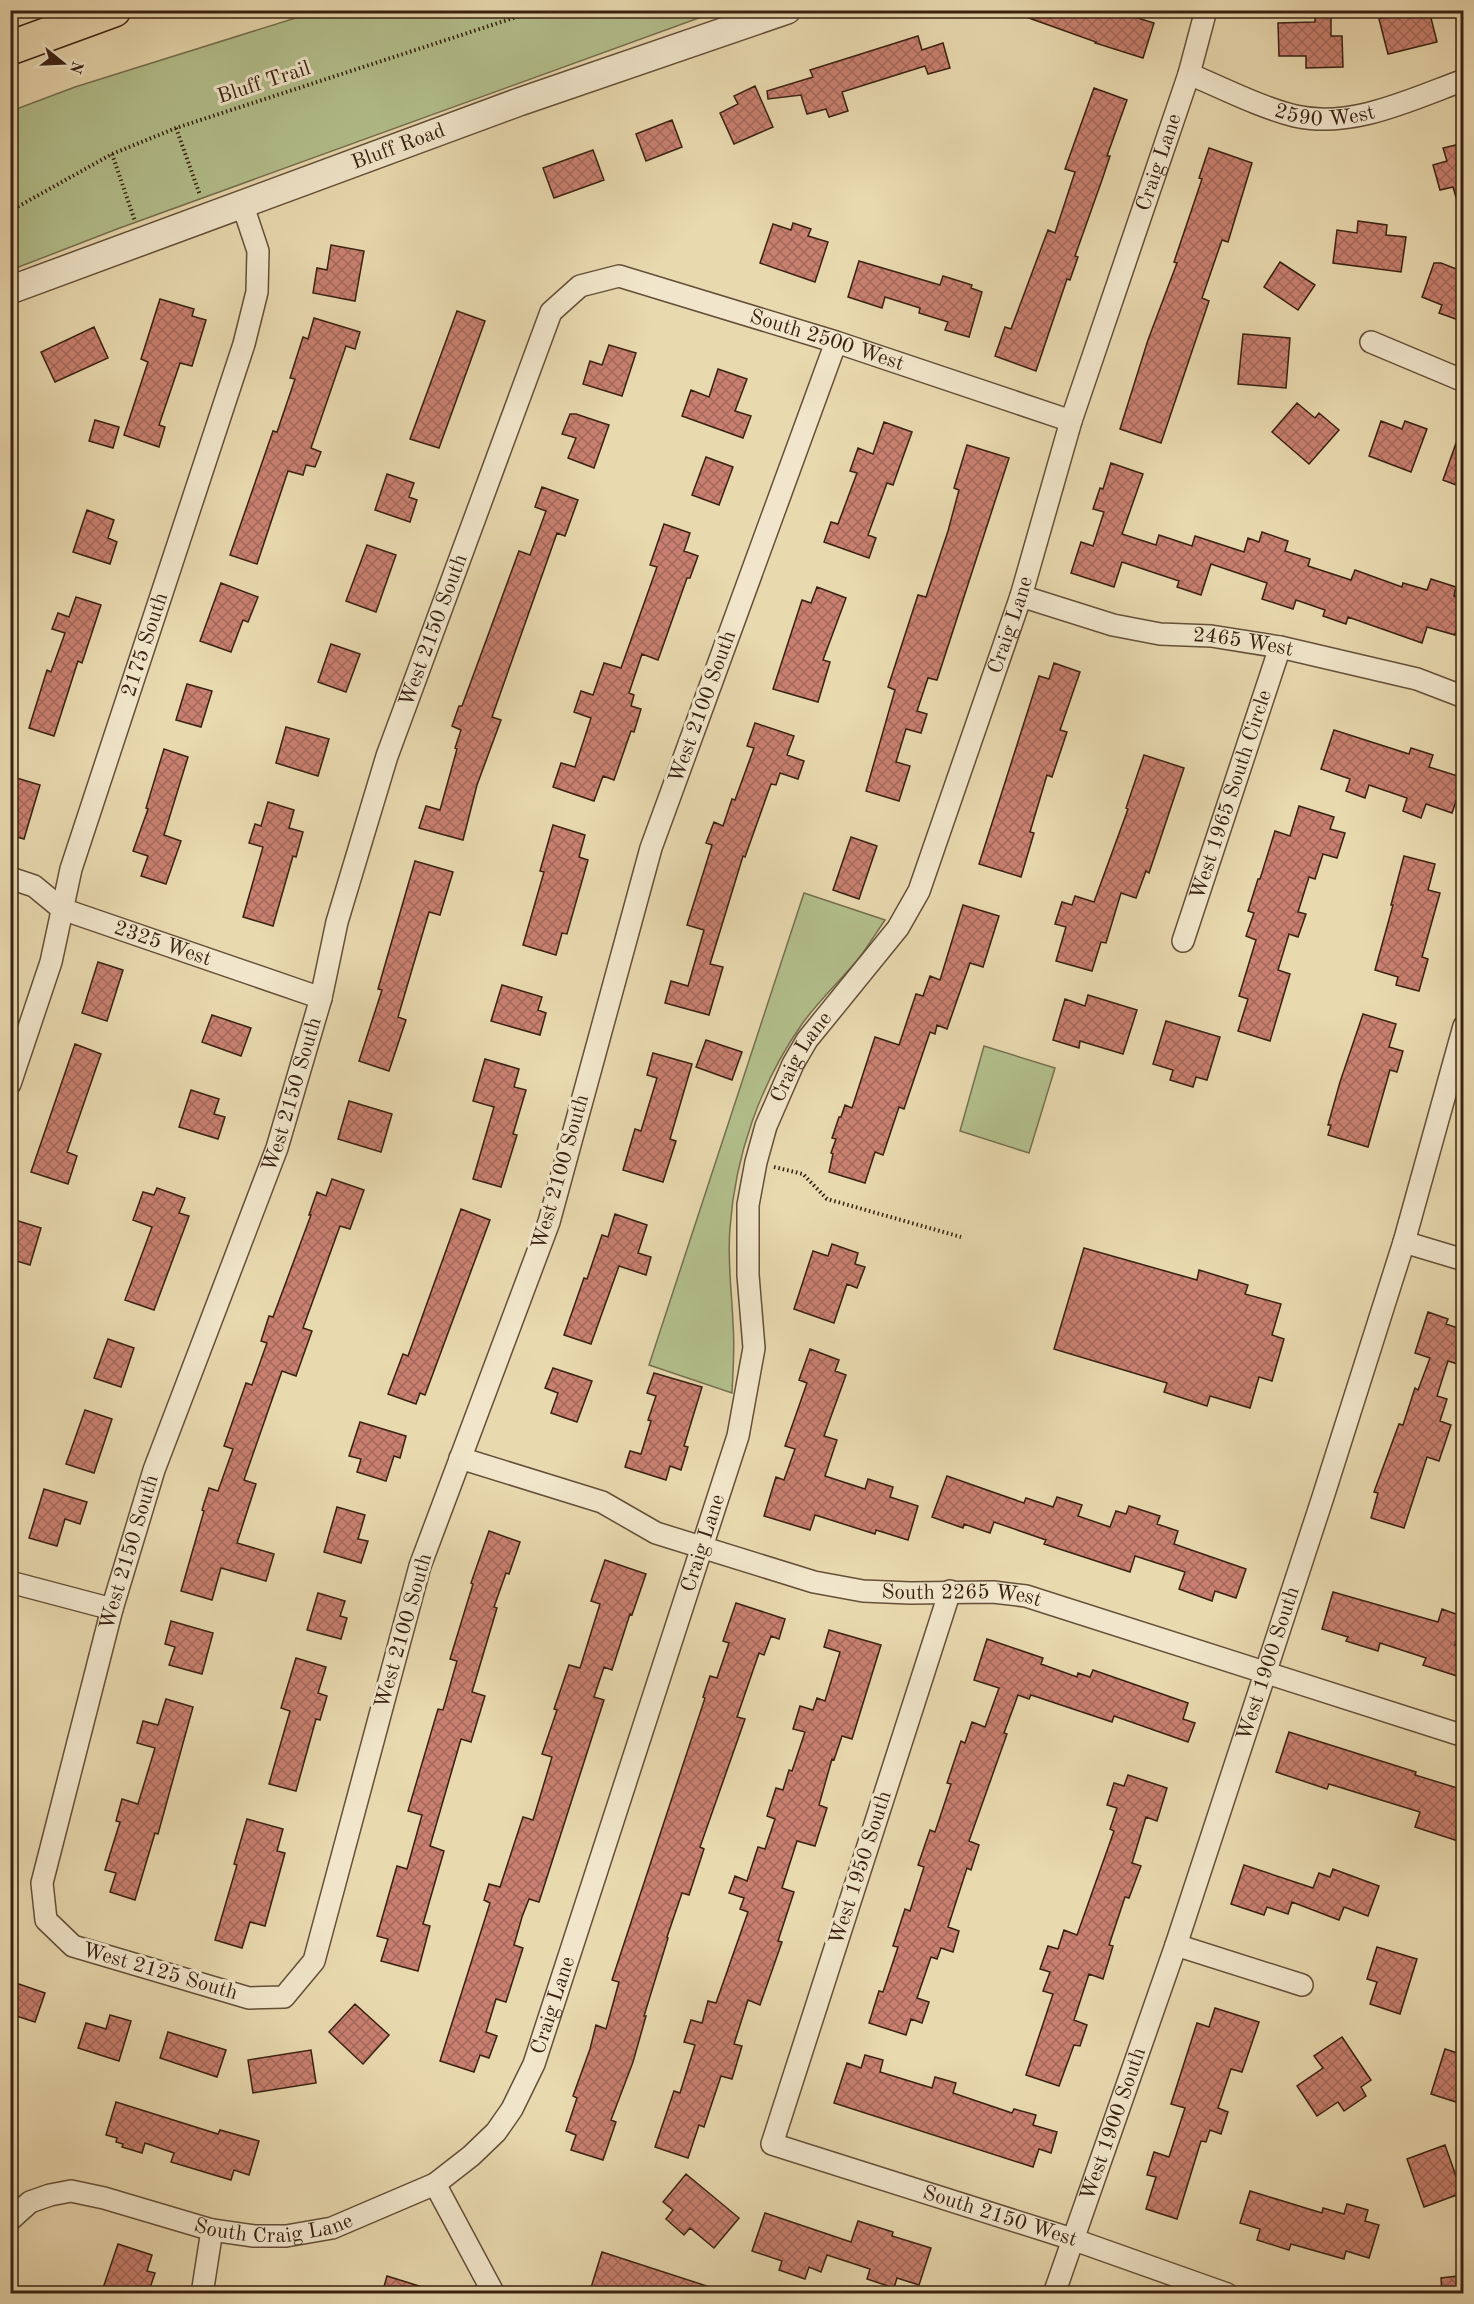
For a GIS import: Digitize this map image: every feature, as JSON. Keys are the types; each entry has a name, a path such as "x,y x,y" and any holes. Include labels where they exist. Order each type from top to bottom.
{"highway":[{"path":"10,48 114,10"}],"street":[{"name":"Bluff Road","path":"10,290 519,102 787,10"},
{"name":"Craig Lane","path":"496,2132 512,2109 534,2064 738,1436 754,1347 748,1275 748,1216 756,1162 766,1126 793,1064 807,1040 898,928 919,891 1021,596 1071,421 1189,74 1206,10"},
{"name":"2590 West","path":"1189,74 1296,116 1334,119 1379,111 1464,80"},
{"name":"2175 South","path":"10,1084 51,962 71,869 247,334 257,292 258,251 242,203"},
{"name":"South 2500 West","path":"580,286 619,276 836,342 1071,421"},
{"name":"West 2150 South","path":"46,1920 42,1883 112,1609 153,1470 277,1149 321,998 337,922 387,756 551,312 580,286"},
{"name":"West 2100 South","path":"284,1997 314,1961 420,1566 549,1222 651,848 836,342"},
{"path":"1371,342 1464,381"},
{"name":"2465 West","path":"1021,596 1113,625 1160,634 1211,636 1280,647 1417,679 1464,698"},
{"name":"West 1965 South Circle","path":"1184,941 1280,647"},
{"name":"2325 West","path":"10,878 34,886 62,909 321,998"},
{"name":"West 1900 South","path":"1054,2294 1176,1945 1265,1674 1404,1242 1464,1026"},
{"path":"1404,1242 1464,1260"},
{"name":"South 2265 West","path":"460,1458 602,1502 656,1533 814,1582 863,1591 993,1592 1026,1596 1464,1736"},
{"path":"10,1582 112,1609"},
{"name":"West 1950 South","path":"772,2144 950,1591"},
{"name":"West 2125 South","path":"46,1920 73,1946 249,1998 284,1997"},
{"path":"1176,1945 1302,1985"},
{"name":"South Craig Lane","path":"10,2220 30,2202 50,2194 71,2192 104,2198 212,2230 254,2236 286,2236 332,2228 435,2184 471,2156 496,2132"},
{"name":"South 2150 West","path":"772,2144 1072,2239 1227,2294"},
{"path":"435,2184 494,2294"},
{"path":"201,2294 212,2230"}],"path":[{"name":"Bluff Trail","path":"10,211 112,154 176,128 538,10"},
{"path":"176,128 208,216"},
{"path":"112,154 142,240"},
{"path":"756,1162 803,1174 827,1199 961,1237"}],"green space":[{"path":"318,11 718,11 117,229 11,270 11,111 75,87"},
{"path":"804,893 885,920 859,958 802,1024 774,1071 752,1122 737,1174 729,1240 734,1341 732,1393 649,1365"},
{"path":"984,1046 1055,1068 1029,1153 960,1131"}],"building":[{"path":"1016,10 1133,10 1131,16 1154,23 1143,58 1015,13"},
{"path":"1410,10 1429,10 1437,42 1388,54 1379,19"},
{"path":"1315,13 1331,13 1331,36 1342,36 1343,67 1306,68 1306,56 1279,56 1278,23 1315,22"},
{"path":"918,36 922,50 943,43 950,68 928,74 925,66 842,92 848,111 829,117 826,109 807,114 801,95 768,99 767,91 813,77 810,70"},
{"path":"755,86 773,127 734,144 720,113 738,104 734,96"},
{"path":"1094,88 1127,100 1075,256 1078,257 1070,280 1067,279 1036,371 995,356 1005,327 1011,329 1048,230 1055,233 1075,172 1065,169"},
{"path":"672,120 682,147 646,161 636,134"},
{"path":"1464,143 1464,204 1458,204 1453,187 1440,190 1433,165 1447,161 1443,148"},
{"path":"1209,148 1252,163 1228,242 1222,240 1202,298 1209,301 1161,443 1120,429 1148,340 1177,263 1174,262 1202,179 1199,178"},
{"path":"593,150 604,180 554,198 543,168"},
{"path":"1358,221 1387,225 1386,235 1406,237 1401,272 1333,263 1337,230 1357,233"},
{"path":"793,223 811,229 808,236 828,242 815,282 760,263 773,224 791,230"},
{"path":"331,245 364,251 355,301 313,293 317,268 327,270"},
{"path":"859,261 940,285 943,276 972,285 971,288 982,292 969,337 945,330 948,322 919,313 920,308 885,297 882,308 848,297"},
{"path":"1280,262 1315,285 1298,310 1264,287"},
{"path":"1434,263 1441,263 1464,272 1464,322 1439,313 1442,305 1422,297"},
{"path":"160,299 194,309 192,316 206,320 192,366 180,363 159,425 165,427 159,447 124,435 148,362 141,359"},
{"path":"457,311 485,321 439,448 410,439"},
{"path":"314,318 360,332 355,349 346,346 311,448 321,452 315,467 306,465 303,475 288,471 257,564 230,555 273,431 277,432 295,379 290,378 303,337 308,339"},
{"path":"94,327 108,358 55,382 41,352"},
{"path":"1243,334 1290,338 1286,388 1238,384"},
{"path":"609,345 636,353 622,396 583,384 590,361 602,365"},
{"path":"718,369 747,379 735,411 751,416 743,438 682,416 691,390 709,397"},
{"path":"1297,403 1315,418 1319,413 1339,430 1309,464 1272,432"},
{"path":"570,414 609,425 594,468 568,458 576,438 562,434"},
{"path":"95,420 119,427 113,448 89,441"},
{"path":"1381,421 1402,429 1405,421 1427,429 1411,472 1369,456"},
{"path":"884,422 912,432 893,485 887,483 868,535 876,538 869,558 824,542 831,522 838,524 857,473 850,471 858,448 873,454"},
{"path":"1461,429 1464,430 1464,488 1443,480"},
{"path":"967,445 1009,458 937,680 928,678 917,711 927,714 921,733 906,729 896,762 910,766 899,801 866,791 895,690 888,687 918,595 926,597 948,531 959,490 954,488"},
{"path":"706,457 733,467 719,505 692,495"},
{"path":"1111,463 1143,474 1122,534 1156,545 1159,535 1192,546 1195,536 1244,552 1248,538 1259,542 1262,532 1288,541 1285,551 1310,559 1308,566 1351,580 1355,570 1402,587 1403,583 1427,590 1431,579 1456,587 1454,596 1464,599 1464,607 1455,635 1427,627 1422,643 1348,617 1346,624 1323,616 1325,610 1296,600 1293,609 1262,599 1267,583 1211,564 1201,595 1177,587 1179,581 1122,562 1114,587 1071,573 1081,542 1093,546 1104,512 1093,509 1100,488 1103,489"},
{"path":"387,474 414,483 409,497 417,500 410,522 375,510"},
{"path":"542,487 578,500 565,536 557,533 492,717 501,720 477,785 463,840 419,828 426,806 440,810 461,730 452,726 459,706 462,706 519,551 530,555 546,511 535,507"},
{"path":"87,510 114,520 108,538 117,542 110,564 73,552"},
{"path":"664,524 690,533 684,551 698,556 690,578 687,578 658,660 642,654 629,693 634,695 631,706 641,709 634,732 631,731 614,780 603,776 594,801 553,787 561,763 575,767 591,718 574,712 581,691 593,695 604,663 621,668 657,567 650,565"},
{"path":"367,545 396,555 376,612 346,601"},
{"path":"221,583 258,597 248,622 243,620 231,652 200,641"},
{"path":"817,587 846,598 823,660 830,662 818,702 773,689 802,600 811,603"},
{"path":"76,597 101,605 82,663 78,661 54,736 29,728 47,670 51,672 65,633 52,629 58,613 69,617"},
{"path":"331,644 360,654 346,692 318,682"},
{"path":"1054,663 1080,672 1060,730 1067,732 1052,777 1047,775 1030,832 1034,833 1021,877 979,864 1039,676 1049,679"},
{"path":"187,684 212,691 201,727 176,720"},
{"path":"755,723 794,736 787,755 804,761 798,779 780,773 776,785 771,784 745,857 743,856 710,964 723,967 709,1015 665,1003 671,981 688,986 704,930 687,925 712,845 706,843 714,822 723,826 732,799 735,800 754,748 747,746"},
{"path":"286,727 329,739 318,776 276,763"},
{"path":"1334,730 1409,754 1411,748 1433,755 1429,767 1464,778 1452,813 1426,804 1421,818 1403,811 1407,798 1369,785 1365,798 1346,791 1350,779 1321,769"},
{"path":"164,749 188,757 164,835 181,841 166,884 141,876 148,856 133,851 148,809 146,808"},
{"path":"1144,755 1184,768 1149,873 1146,871 1136,898 1121,893 1106,943 1101,942 1092,971 1056,961 1066,927 1055,924 1062,902 1072,905 1075,896 1094,902 1128,809 1126,808"},
{"path":"10,776 40,785 24,839 10,835"},
{"path":"268,802 294,810 289,828 303,832 296,857 293,856 273,926 243,917 263,847 249,843 255,824 261,826"},
{"path":"1299,806 1334,817 1330,829 1345,833 1337,858 1323,854 1315,879 1309,877 1298,912 1306,914 1298,937 1289,934 1278,970 1290,974 1270,1041 1238,1031 1248,999 1239,996 1256,940 1246,936 1254,913 1248,911 1275,831 1290,836"},
{"path":"553,825 585,835 579,857 588,860 567,934 562,933 556,955 523,945 544,872 540,871"},
{"path":"851,837 877,846 859,899 833,890"},
{"path":"1404,856 1435,864 1428,890 1440,893 1422,957 1428,959 1419,991 1396,985 1398,977 1375,970"},
{"path":"415,861 453,872 440,915 429,912 398,1017 406,1020 389,1071 359,1061 382,990 378,989"},
{"path":"963,905 999,916 983,967 970,963 947,1029 937,1025 935,1034 930,1032 904,1109 899,1107 883,1155 875,1152 865,1183 829,1172 833,1154 831,1153 836,1139 832,1138 839,1117 845,1105 852,1108 875,1037 899,1045 916,994 923,996 930,976 940,980"},
{"path":"98,962 123,970 107,1021 82,1013"},
{"path":"502,985 542,997 538,1010 546,1013 540,1035 491,1021"},
{"path":"1088,995 1137,1010 1123,1054 1080,1041 1079,1048 1053,1040 1065,999 1085,1006"},
{"path":"1363,1014 1396,1024 1389,1047 1403,1051 1397,1072 1390,1070 1368,1147 1328,1135 1331,1125 1328,1125 1340,1082"},
{"path":"212,1015 251,1028 241,1056 202,1042"},
{"path":"1166,1021 1220,1037 1207,1080 1196,1077 1193,1087 1170,1080 1173,1070 1153,1064"},
{"path":"706,1040 742,1052 732,1080 696,1067"},
{"path":"75,1044 101,1054 67,1152 77,1156 68,1184 31,1172"},
{"path":"653,1053 692,1064 670,1139 676,1141 663,1182 623,1170 635,1129 641,1131 657,1078 647,1075"},
{"path":"485,1059 519,1069 514,1087 526,1090 513,1134 517,1135 501,1187 473,1179 494,1107 473,1101"},
{"path":"191,1090 219,1099 214,1114 225,1117 218,1139 179,1127"},
{"path":"349,1101 392,1114 381,1152 338,1139"},
{"path":"332,1179 364,1190 350,1229 340,1226 303,1328 312,1331 296,1376 282,1371 244,1480 256,1484 237,1543 274,1554 266,1581 221,1568 212,1600 181,1591 209,1488 218,1491 233,1449 224,1446 246,1383 252,1385 267,1343 261,1341 269,1316 273,1317 311,1215 309,1215 317,1192 326,1196"},
{"path":"157,1188 185,1198 179,1213 189,1216 154,1310 125,1300 152,1227 133,1220 143,1192 154,1195"},
{"path":"461,1209 490,1220 425,1395 420,1393 416,1404 388,1394 403,1354 408,1356"},
{"path":"615,1214 647,1225 638,1253 651,1257 646,1275 619,1266 591,1344 564,1335 602,1235 608,1237"},
{"path":"15,1220 41,1228 30,1265 10,1259 10,1236"},
{"path":"832,1244 858,1253 855,1264 865,1267 857,1288 847,1284 834,1323 794,1309 813,1251 828,1256"},
{"path":"1084,1248 1197,1280 1199,1270 1248,1285 1245,1294 1281,1304 1272,1335 1284,1339 1272,1381 1259,1377 1250,1408 1210,1396 1207,1406 1164,1392 1167,1383 1054,1349"},
{"path":"1428,1312 1448,1319 1446,1324 1464,1330 1464,1366 1448,1361 1437,1396 1447,1399 1440,1421 1451,1425 1439,1461 1427,1457 1404,1528 1371,1518 1378,1493 1374,1492 1399,1424 1403,1425 1415,1388 1418,1390 1430,1358 1415,1353"},
{"path":"108,1339 134,1348 121,1387 94,1378"},
{"path":"810,1349 839,1360 835,1371 846,1375 824,1436 837,1440 825,1476 865,1489 868,1479 893,1487 890,1497 918,1506 908,1540 876,1530 875,1534 815,1515 810,1530 764,1516 776,1477 784,1480 795,1449 785,1446 807,1383 799,1380"},
{"path":"553,1368 592,1381 577,1422 551,1413 558,1393 545,1388"},
{"path":"654,1373 702,1387 684,1446 688,1447 681,1470 670,1466 666,1480 625,1467 630,1451 641,1454 656,1396 647,1393"},
{"path":"85,1410 112,1419 94,1473 66,1464"},
{"path":"360,1422 406,1436 400,1458 394,1456 386,1481 357,1472 361,1459 349,1456"},
{"path":"947,1476 1024,1503 1026,1498 1053,1507 1057,1497 1082,1505 1078,1516 1110,1527 1116,1511 1126,1514 1129,1506 1160,1516 1157,1524 1178,1531 1174,1544 1246,1569 1236,1598 1215,1591 1212,1601 1179,1589 1185,1572 1135,1556 1130,1572 1044,1544 1046,1540 994,1522 990,1533 964,1524 963,1528 932,1517"},
{"path":"44,1489 87,1502 80,1524 65,1519 57,1546 29,1538"},
{"path":"337,1507 365,1515 358,1539 368,1541 361,1563 324,1552"},
{"path":"489,1531 520,1542 494,1607 497,1608 472,1692 485,1696 471,1742 461,1739 430,1846 444,1851 423,1924 430,1926 418,1971 381,1961 388,1939 377,1936 397,1866 407,1869 422,1815 408,1811 438,1709 443,1710 457,1661 450,1659 473,1584 471,1583"},
{"path":"605,1560 646,1574 612,1670 604,1667 594,1697 604,1700 539,1902 529,1899 522,1917 514,1945 523,1948 506,2002 496,1999 486,2032 497,2036 489,2058 480,2055 474,2072 440,2061 490,1903 484,1900 489,1884 500,1887 523,1817 533,1820 552,1757 542,1754 557,1710 554,1709 569,1665 580,1668 600,1604 591,1601"},
{"path":"1333,1592 1438,1622 1442,1609 1464,1617 1455,1645 1464,1647 1464,1656 1457,1676 1423,1665 1426,1658 1380,1643 1378,1651 1346,1641 1348,1637 1322,1629"},
{"path":"318,1593 345,1601 340,1616 347,1618 341,1639 307,1630"},
{"path":"736,1603 785,1619 779,1639 771,1636 764,1655 759,1653 737,1717 745,1719 700,1847 704,1849 689,1895 682,1893 667,1937 633,2062 611,2120 616,2122 603,2160 571,2150 576,2135 566,2131 577,2098 573,2096 596,2025 606,2029 619,1982 612,1980 705,1698 703,1697 710,1676 717,1678 729,1643 723,1641"},
{"path":"171,1621 213,1633 202,1674 169,1665 175,1647 165,1644"},
{"path":"829,1630 881,1645 852,1739 842,1736 834,1760 832,1759 819,1805 827,1808 815,1846 797,1841 782,1888 794,1892 778,1941 782,1942 760,2005 748,2000 734,2044 742,2046 732,2079 721,2076 704,2127 699,2125 688,2158 655,2147 674,2091 680,2093 695,2045 684,2042 691,2020 702,2023 708,2001 716,2003 748,1912 740,1909 744,1898 729,1893 735,1876 747,1881 758,1847 765,1849 775,1819 767,1816 776,1788 783,1790 805,1732 793,1729 800,1706 813,1710 817,1698 825,1701 840,1652 824,1647"},
{"path":"987,1639 1043,1658 1041,1664 1077,1677 1078,1673 1090,1677 1093,1670 1188,1703 1183,1719 1195,1723 1188,1742 1114,1716 1112,1722 1031,1695 1029,1699 1018,1695 1004,1733 1007,1734 969,1841 979,1845 971,1870 967,1868 948,1927 959,1931 953,1952 941,1948 937,1959 931,1957 917,1998 929,2002 922,2023 911,2019 906,2035 869,2023 879,1991 883,1992 898,1947 893,1946 905,1909 910,1911 924,1867 918,1865 930,1830 935,1832 951,1784 947,1783 961,1741 965,1743 972,1722 985,1727 999,1688 974,1680"},
{"path":"296,1658 326,1667 318,1693 327,1696 320,1720 316,1719 296,1791 269,1784 290,1711 281,1708"},
{"path":"166,1699 193,1707 158,1834 155,1833 135,1900 110,1892 116,1873 105,1870 120,1822 116,1821 122,1799 138,1804 155,1748 137,1743 143,1721 158,1725"},
{"path":"1289,1732 1416,1772 1415,1775 1464,1790 1464,1843 1415,1827 1420,1812 1329,1784 1327,1789 1276,1772"},
{"path":"1128,1775 1167,1788 1157,1821 1146,1817 1132,1863 1141,1866 1129,1898 1125,1897 1109,1945 1113,1946 1103,1979 1089,1974 1074,2020 1087,2025 1080,2046 1074,2045 1059,2086 1026,2075 1053,1994 1043,1991 1050,1972 1040,1969 1048,1946 1058,1949 1064,1930 1077,1935 1114,1831 1110,1829 1117,1808 1107,1805 1114,1783 1124,1786"},
{"path":"247,1819 283,1829 277,1851 285,1853 265,1926 250,1922 242,1948 215,1940 237,1865 234,1864"},
{"path":"1244,1865 1313,1888 1319,1873 1330,1877 1333,1869 1379,1886 1368,1916 1344,1907 1339,1920 1292,1902 1288,1914 1267,1907 1264,1915 1231,1904"},
{"path":"1377,1947 1417,1959 1400,2014 1370,2004 1377,1982 1367,1979"},
{"path":"10,1981 45,1993 35,2022 10,2014"},
{"path":"355,2004 389,2035 363,2064 329,2032"},
{"path":"1215,2008 1259,2022 1242,2072 1231,2069 1218,2108 1228,2112 1221,2134 1210,2130 1206,2142 1201,2141 1177,2219 1146,2209 1156,2177 1147,2175 1154,2152 1169,2157 1185,2108 1171,2104 1197,2023 1209,2027"},
{"path":"110,2015 131,2021 119,2061 78,2048 86,2023 106,2029"},
{"path":"168,2032 226,2050 217,2077 160,2058"},
{"path":"1342,2037 1371,2080 1361,2087 1366,2096 1344,2111 1338,2102 1317,2116 1297,2086 1323,2068 1314,2056"},
{"path":"1445,2049 1464,2055 1464,2089 1459,2103 1431,2094"},
{"path":"311,2050 316,2083 253,2093 248,2060"},
{"path":"865,2055 883,2060 880,2072 932,2088 935,2077 956,2083 953,2093 1012,2113 1014,2109 1036,2115 1033,2125 1057,2132 1051,2153 1039,2149 1033,2167 834,2103 847,2063 861,2068"},
{"path":"116,2102 218,2134 220,2130 259,2141 249,2175 234,2170 231,2180 171,2162 174,2153 145,2143 142,2153 122,2147 123,2144 116,2142 117,2138 106,2135"},
{"path":"1445,2145 1462,2193 1424,2207 1407,2159"},
{"path":"686,2174 739,2218 714,2248 690,2228 684,2235 666,2219 673,2210 663,2202"},
{"path":"1250,2191 1322,2213 1323,2208 1344,2214 1347,2204 1368,2210 1365,2221 1379,2225 1369,2258 1346,2251 1344,2259 1291,2244 1289,2250 1257,2240 1260,2229 1240,2223"},
{"path":"765,2213 851,2242 858,2221 893,2232 892,2236 931,2248 919,2285 897,2278 894,2288 867,2279 870,2269 827,2255 821,2272 809,2267 805,2279 779,2270 782,2261 752,2251"},
{"path":"118,2244 152,2255 147,2271 155,2273 148,2294 101,2294"},
{"path":"602,2252 719,2290 718,2294 589,2294"},
{"path":"387,2276 432,2290 432,2294 382,2294"},
{"path":"1457,2276 1459,2294 1442,2294 1441,2278"}]}
